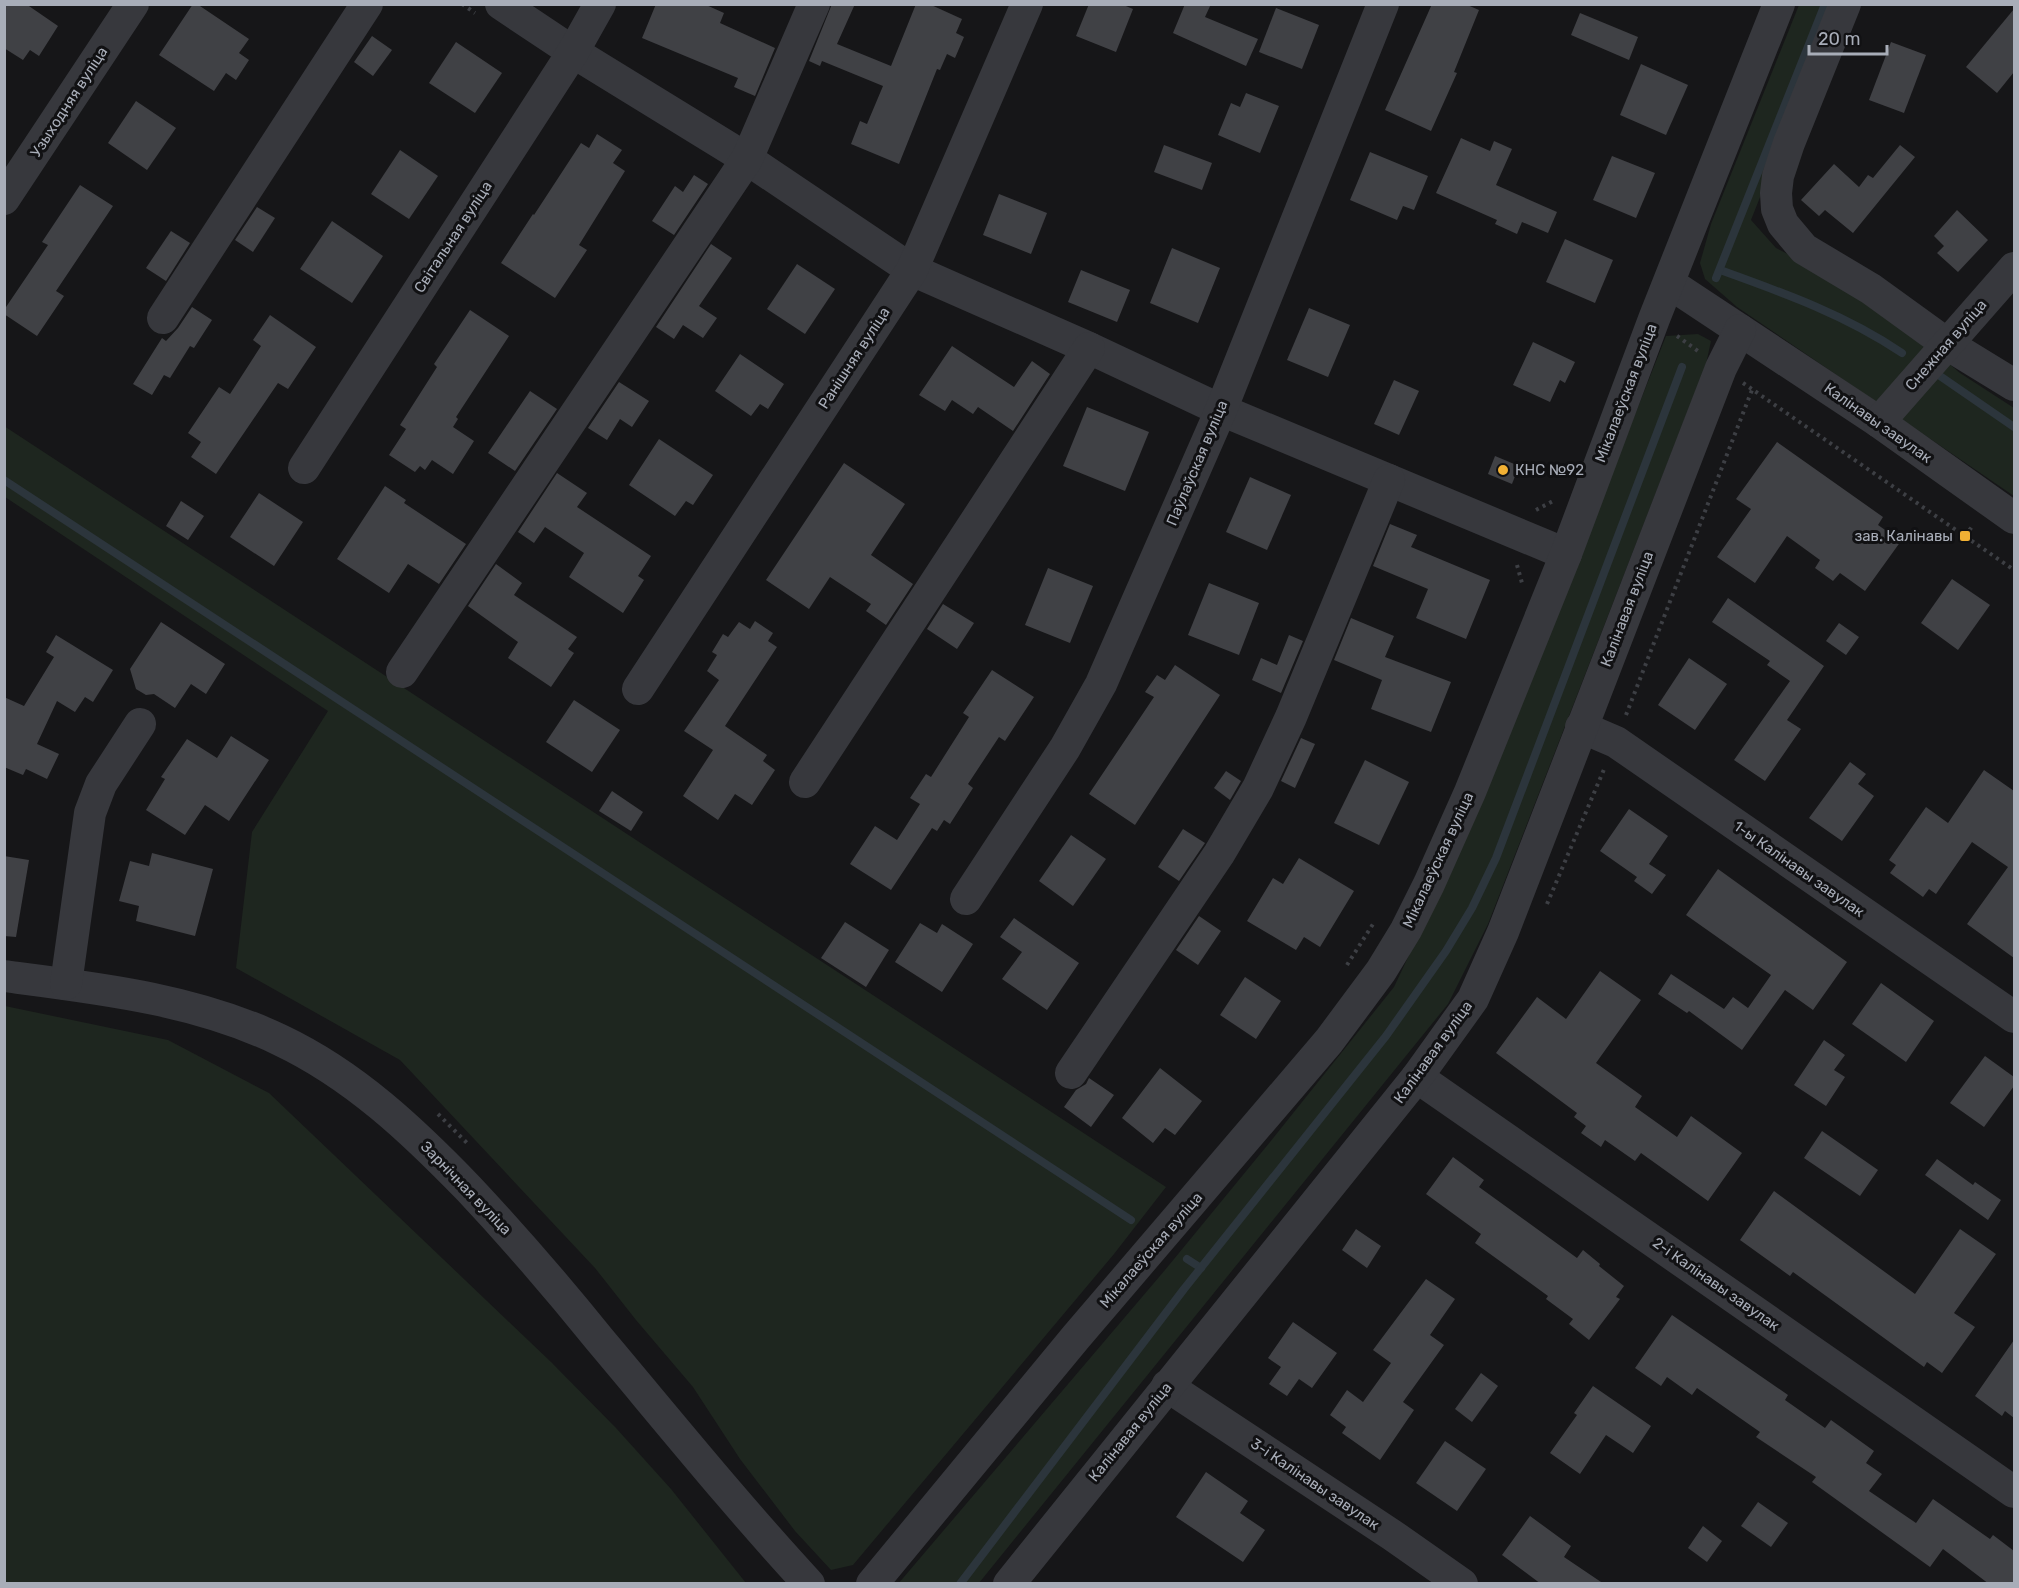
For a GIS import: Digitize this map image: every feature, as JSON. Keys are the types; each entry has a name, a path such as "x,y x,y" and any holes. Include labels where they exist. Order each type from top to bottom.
{"street":[{"name":"Узыходняя вуліца","path":"4,199 133,4"},
{"path":"163,318 367,4"},
{"path":"501,4 573,52 747,159 912,270 1089,348 1221,410 1566,555"},
{"name":"Світальная вуліца","path":"304,468 573,52 600,4"},
{"path":"402,672 747,159 814,4"},
{"name":"Ранішняя вуліца","path":"638,689 912,270 1027,4"},
{"name":"Паўлаўская вуліца","path":"966,899 1065,748 1101,684 1221,410 1383,4"},
{"name":"Мікалаеўская вуліца","path":"872,1584 1076,1337 1329,1041 1382,971 1420,902 1453,830 1566,555 1654,319 1779,4"},
{"path":"1845,4 1782,160 1776,193 1777,208 1783,224 1804,249 1871,289 1947,344 2014,385"},
{"name":"Снежная вуліца","path":"1879,422 2014,268"},
{"name":"Калінавы завулак","path":"1669,283 1879,422 2014,518"},
{"name":"Калінавая вуліца","path":"1009,1584 1417,1077 1473,999 1503,932 1722,368 1740,330"},
{"path":"805,782 1089,348"},
{"path":"1071,1073 1219,854 1258,788 1291,717 1389,480"},
{"path":"66,984 90,813 101,784 140,724"},
{"name":"1-ы Калінавы завулак","path":"1581,727 1616,742 2014,1017"},
{"name":"Зарнічная вуліца","path":"4,976 66,984 166,1002 245,1024 281,1040 351,1082 392,1115 442,1161 549,1277 729,1496 809,1584"},
{"name":"2-і Калінавы завулак","path":"1417,1077 2014,1492"},
{"name":"3-і Калінавы завулак","path":"1167,1386 1462,1584"}],"path":[{"path":"1654,319 2014,570"},
{"path":"1524,588 1518,566 1502,554 1511,531 1519,513 1539,510 1561,496"},
{"path":"1346,966 1377,918"}],"shaded area":[{"path":"1799,5 1836,5 1751,220 1776,248 1871,297 1960,373 2014,408 2014,496 1737,307 1705,279 1700,263 1711,224"},
{"path":"1698,334 1711,341 1706,364 1488,924 1448,1004 979,1583 898,1584 1165,1270 1394,987 1486,792 1666,336"},
{"path":"4,426 1166,1187 1114,1254 853,1565 831,1570 795,1531 740,1459 693,1387 595,1268 400,1060 236,968 252,832 328,711 5,497"},
{"path":"5,1006 168,1040 269,1093 551,1362 616,1428 671,1489 746,1583 5,1583"}],"building":[{"path":"4,4 26,4 58,26 39,56 30,50 23,60 4,48"},
{"path":"193,4 197,4 249,39 239,53 249,60 236,80 226,73 214,91 159,55"},
{"path":"656,4 704,4 724,13 720,23 775,48 755,96 734,87 738,78 642,38"},
{"path":"832,4 855,4 837,44 891,66 916,4 929,4 962,19 956,33 964,37 955,58 947,54 940,70 937,69 899,164 851,144 860,121 867,124 883,86 822,61 820,66 809,61"},
{"path":"1089,4 1121,4 1133,9 1116,52 1076,36"},
{"path":"1185,4 1211,4 1205,17 1258,39 1246,66 1173,33"},
{"path":"1432,4 1465,4 1479,10 1454,72 1457,73 1431,131 1385,110"},
{"path":"1276,8 1319,25 1302,69 1259,52"},
{"path":"2014,9 2014,72 1997,93 1966,67"},
{"path":"1580,13 1638,37 1629,60 1571,35"},
{"path":"372,36 392,50 373,76 354,62"},
{"path":"456,42 502,73 475,113 429,83"},
{"path":"1891,42 1926,55 1904,113 1869,100"},
{"path":"1641,64 1688,85 1666,135 1620,115"},
{"path":"1246,93 1279,106 1260,153 1218,135 1231,103 1240,107"},
{"path":"136,101 176,128 147,170 108,143"},
{"path":"597,134 622,150 613,163 625,171 579,245 587,250 555,298 501,263 581,143 589,148"},
{"path":"1461,138 1490,151 1494,141 1512,149 1496,185 1557,212 1548,233 1522,222 1517,234 1495,224 1497,220 1436,193"},
{"path":"1164,145 1212,163 1202,190 1154,172"},
{"path":"1900,145 1915,157 1853,233 1825,210 1819,216 1801,200 1834,164 1859,187 1868,175 1873,178"},
{"path":"400,150 438,176 409,219 371,194"},
{"path":"1370,152 1428,176 1414,210 1403,206 1397,220 1350,200"},
{"path":"1612,156 1655,173 1636,218 1593,200"},
{"path":"694,175 708,184 674,235 652,221 675,186 683,192"},
{"path":"80,185 113,206 56,291 64,296 37,336 4,314 4,310 48,245 42,242"},
{"path":"999,194 1047,213 1031,254 983,235"},
{"path":"257,207 275,218 253,252 235,240"},
{"path":"1957,210 1988,240 1958,272 1937,253 1944,246 1934,236"},
{"path":"332,221 383,256 352,303 300,269"},
{"path":"171,231 190,243 166,281 146,268"},
{"path":"1565,239 1613,260 1595,303 1546,282"},
{"path":"711,244 732,258 699,306 717,318 703,338 683,325 674,339 656,327"},
{"path":"1172,248 1220,268 1198,323 1150,303"},
{"path":"797,264 835,289 805,334 767,309"},
{"path":"1081,270 1130,290 1117,322 1068,302"},
{"path":"192,307 212,320 194,348 190,346 170,378 164,375 152,395 133,384 162,338 166,341"},
{"path":"1309,308 1350,325 1328,377 1287,360"},
{"path":"470,310 509,336 456,417 458,419 453,427 474,441 453,474 432,460 425,470 420,466 415,472 389,455 406,429 400,425 437,367 434,364"},
{"path":"270,315 316,347 288,389 278,383 216,474 191,457 201,442 188,433 219,387 230,394 261,346 253,340"},
{"path":"1533,342 1575,362 1565,383 1560,380 1550,402 1513,385"},
{"path":"952,346 1014,387 1032,361 1050,374 1013,431 978,407 973,414 952,400 945,411 919,395"},
{"path":"740,354 784,384 768,409 760,404 751,416 715,391"},
{"path":"1394,380 1419,391 1399,435 1374,424"},
{"path":"619,382 649,401 632,427 620,419 607,440 588,428"},
{"path":"530,391 557,409 515,471 488,453"},
{"path":"1087,407 1149,432 1125,491 1063,466"},
{"path":"659,439 713,475 693,505 686,501 675,516 629,485"},
{"path":"1777,442 1883,517 1878,525 1901,541 1865,591 1840,573 1833,581 1815,568 1820,560 1787,536 1755,583 1717,557 1751,509 1736,499"},
{"name":"КНС №92","path":"1495,456 1519,466 1512,484 1488,474"},
{"path":"844,463 905,504 871,555 913,584 886,625 866,611 871,604 830,577 809,609 766,580"},
{"path":"557,473 587,493 577,507 651,556 638,576 644,580 623,613 569,577 584,553 545,527 534,543 518,532"},
{"path":"1250,477 1291,495 1267,550 1226,532"},
{"path":"385,486 406,500 404,503 466,544 439,584 408,564 389,593 337,559"},
{"path":"259,493 303,522 274,566 230,537"},
{"path":"181,501 204,516 188,540 166,526"},
{"path":"1390,524 1417,535 1411,547 1490,580 1466,639 1416,618 1428,589 1373,566"},
{"path":"496,564 522,583 514,595 577,637 568,649 574,653 551,687 508,658 518,642 468,606"},
{"path":"1048,568 1093,586 1070,643 1025,625"},
{"path":"1952,579 1990,605 1958,650 1921,623"},
{"path":"1209,583 1259,603 1239,655 1188,635"},
{"path":"1728,598 1824,666 1787,720 1801,729 1765,781 1734,760 1790,681 1767,665 1770,661 1712,622"},
{"path":"943,604 974,623 957,649 927,629"},
{"path":"1351,618 1394,636 1385,657 1451,682 1431,732 1371,709 1382,680 1334,660"},
{"path":"755,621 773,633 768,641 777,647 725,726 767,755 763,761 775,770 752,805 735,794 718,820 683,796 713,750 684,731 719,680 707,671 717,655 712,652 723,634 728,637 739,622 750,629"},
{"path":"161,622 225,664 206,694 191,684 175,708 154,694 146,695 136,689 130,669"},
{"path":"1839,623 1859,637 1846,655 1826,641"},
{"path":"56,635 113,670 93,702 85,697 75,712 57,701 37,744 59,754 47,779 26,769 23,775 4,767 4,697 24,706 54,657 46,652"},
{"path":"1289,635 1303,641 1281,693 1252,680 1261,658 1277,665"},
{"path":"1689,658 1727,684 1695,730 1658,705"},
{"path":"1175,665 1220,695 1135,825 1089,794 1154,697 1145,692 1157,675 1165,680"},
{"path":"992,670 1034,697 1005,741 999,737 968,784 973,788 950,824 944,820 937,831 932,828 891,890 850,864 875,826 897,840 920,804 910,798 926,774 931,777 969,717 963,713"},
{"path":"574,700 620,730 592,772 546,742"},
{"path":"231,736 269,760 229,821 205,805 185,835 146,810 165,779 161,777 187,739 217,758"},
{"path":"1301,738 1315,744 1295,788 1281,781"},
{"path":"1365,760 1409,782 1379,845 1334,823"},
{"path":"1850,762 1866,774 1858,784 1874,796 1842,841 1809,818"},
{"path":"1984,770 2014,791 2014,958 1967,924 2008,867 1972,842 1936,894 1929,889 1923,897 1890,873 1896,865 1889,860 1926,807 1948,823"},
{"path":"1226,771 1241,781 1230,800 1214,788"},
{"path":"612,791 643,812 631,831 599,811"},
{"path":"1629,809 1668,836 1649,864 1666,875 1652,894 1634,881 1637,877 1600,851"},
{"path":"1183,829 1205,843 1179,881 1158,867"},
{"path":"1071,835 1106,859 1073,906 1039,881"},
{"path":"152,853 213,869 195,936 136,921 139,906 119,901 130,861 149,866"},
{"path":"4,856 29,860 16,937 4,936"},
{"path":"1299,858 1354,891 1320,947 1304,937 1296,950 1247,921 1273,878 1283,884"},
{"path":"1718,869 1847,962 1813,1010 1785,990 1742,1050 1689,1011 1687,1013 1658,994 1671,974 1724,1009 1733,997 1748,1008 1771,975 1686,915"},
{"path":"1199,916 1221,931 1198,965 1176,950"},
{"path":"1014,918 1079,963 1047,1010 1002,979 1022,952 1000,937"},
{"path":"845,922 889,950 866,987 821,958"},
{"path":"920,923 937,933 942,924 973,944 942,992 895,962"},
{"path":"1600,971 1641,1000 1596,1063 1642,1096 1635,1107 1677,1137 1691,1116 1742,1153 1708,1201 1641,1153 1635,1161 1605,1140 1601,1147 1581,1133 1586,1126 1574,1117 1577,1113 1496,1053 1537,997 1566,1019"},
{"path":"1245,977 1281,1001 1256,1039 1220,1015"},
{"path":"1881,983 1934,1021 1906,1062 1852,1024"},
{"path":"1824,1040 1845,1055 1834,1070 1845,1077 1826,1106 1794,1085"},
{"path":"1985,1056 2014,1077 2014,1086 1984,1127 1950,1103"},
{"path":"1160,1068 1202,1101 1175,1135 1165,1128 1153,1143 1122,1118"},
{"path":"1089,1078 1114,1095 1091,1127 1064,1107 1076,1090 1086,1084"},
{"path":"1822,1131 1878,1170 1860,1196 1804,1158"},
{"path":"1453,1157 1484,1180 1479,1187 1577,1258 1583,1250 1624,1286 1616,1297 1620,1299 1589,1340 1569,1324 1573,1319 1546,1299 1548,1296 1475,1243 1481,1234 1426,1194"},
{"path":"1937,1159 1973,1185 1975,1182 2001,1200 1988,1220 1925,1175"},
{"path":"1774,1191 1915,1294 1960,1229 1996,1254 1954,1313 1975,1327 1942,1373 1927,1362 1924,1367 1793,1272 1790,1276 1740,1240"},
{"path":"1356,1229 1381,1246 1367,1268 1342,1250"},
{"path":"1426,1279 1455,1299 1430,1335 1444,1345 1403,1402 1414,1410 1380,1460 1342,1433 1346,1427 1330,1415 1347,1390 1363,1402 1391,1363 1373,1350"},
{"path":"1672,1315 1788,1395 1785,1400 1825,1428 1831,1420 1874,1451 1866,1463 1882,1474 1869,1491 1916,1523 1933,1499 1990,1539 1993,1535 2014,1551 2014,1584 1989,1584 1943,1549 1930,1567 1812,1482 1816,1477 1756,1437 1760,1432 1697,1388 1692,1395 1667,1377 1661,1386 1635,1368"},
{"path":"1293,1322 1337,1353 1312,1388 1299,1379 1287,1396 1269,1384 1281,1367 1268,1358"},
{"path":"2014,1340 2014,1418 2005,1411 2002,1416 1975,1396"},
{"path":"1481,1373 1498,1386 1472,1422 1455,1409"},
{"path":"1593,1386 1651,1426 1633,1453 1606,1435 1580,1474 1550,1453 1577,1415 1574,1413"},
{"path":"1445,1441 1486,1469 1457,1511 1416,1483"},
{"path":"1206,1472 1248,1501 1240,1513 1265,1530 1243,1562 1176,1517"},
{"path":"1758,1502 1788,1523 1771,1547 1741,1526"},
{"path":"1530,1516 1571,1546 1564,1557 1604,1584 1541,1584 1502,1555"},
{"path":"1703,1526 1722,1541 1707,1562 1688,1548"}],"waterway":[{"path":"1716,278 1825,4"},
{"path":"1720,270 1837,316 1902,353"},
{"path":"960,1584 1184,1289 1386,1036 1446,951 1472,908 1496,858 1682,367"},
{"path":"1940,376 2014,427"},
{"path":"4,480 1131,1220"},
{"path":"1187,1259 1201,1268"}],"place":[{"name":"КНС №92","path":"1503,470"},
{"name":"зав. Калінавы","path":"1965,536"}]}
